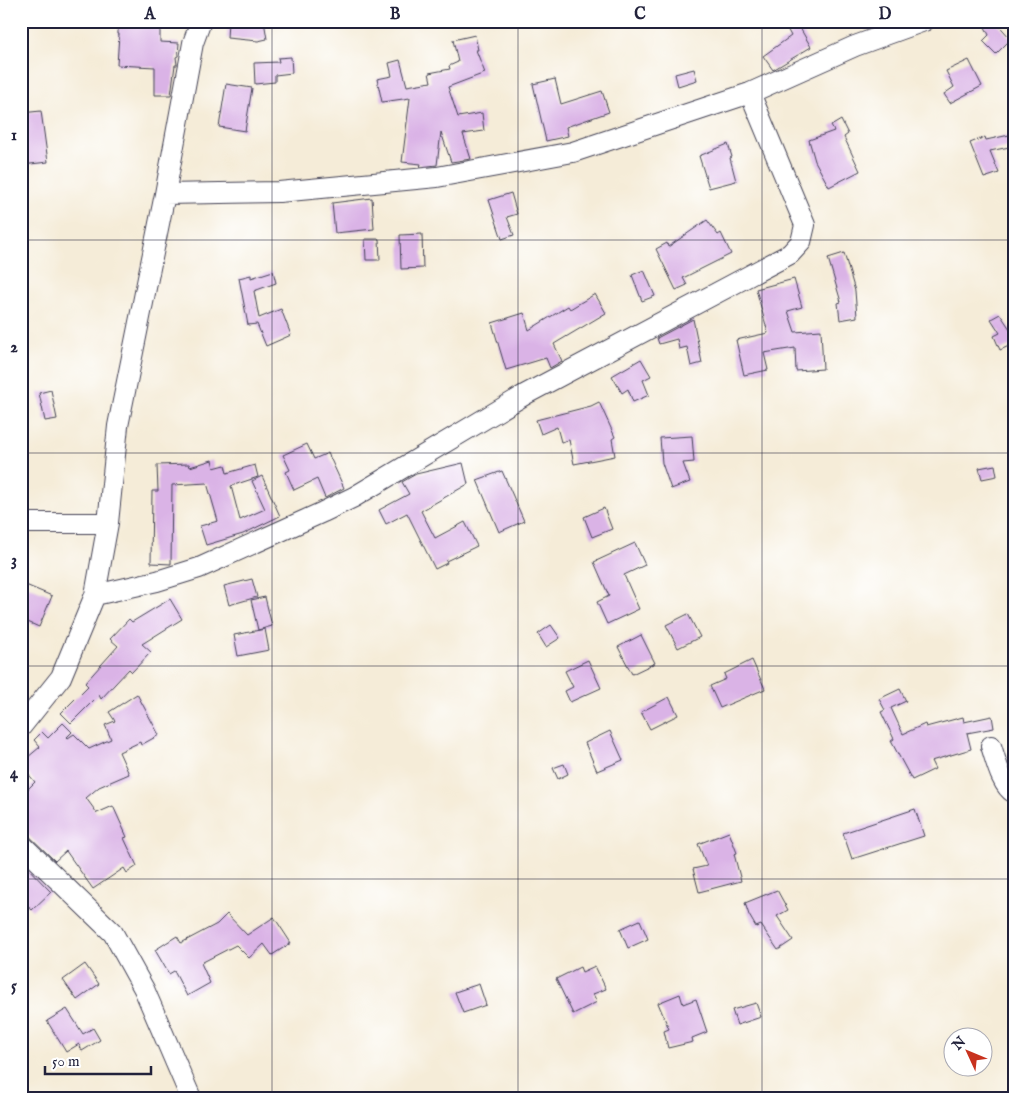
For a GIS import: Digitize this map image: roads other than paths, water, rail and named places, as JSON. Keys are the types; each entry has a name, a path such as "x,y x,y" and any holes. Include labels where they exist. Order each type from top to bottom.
{"street":[{"path":"21,727 61,677 95,595 108,523 118,426 194,43 201,21"},
{"path":"165,194 279,192 436,177 573,152 750,93 855,46 924,21"},
{"path":"95,595 158,581 198,568 354,497 526,394 790,254 801,242 805,225 750,93"},
{"path":"21,522 108,523"},
{"path":"991,746 1008,790 1014,793"},
{"path":"21,844 113,933 144,989 191,1098"}]}
